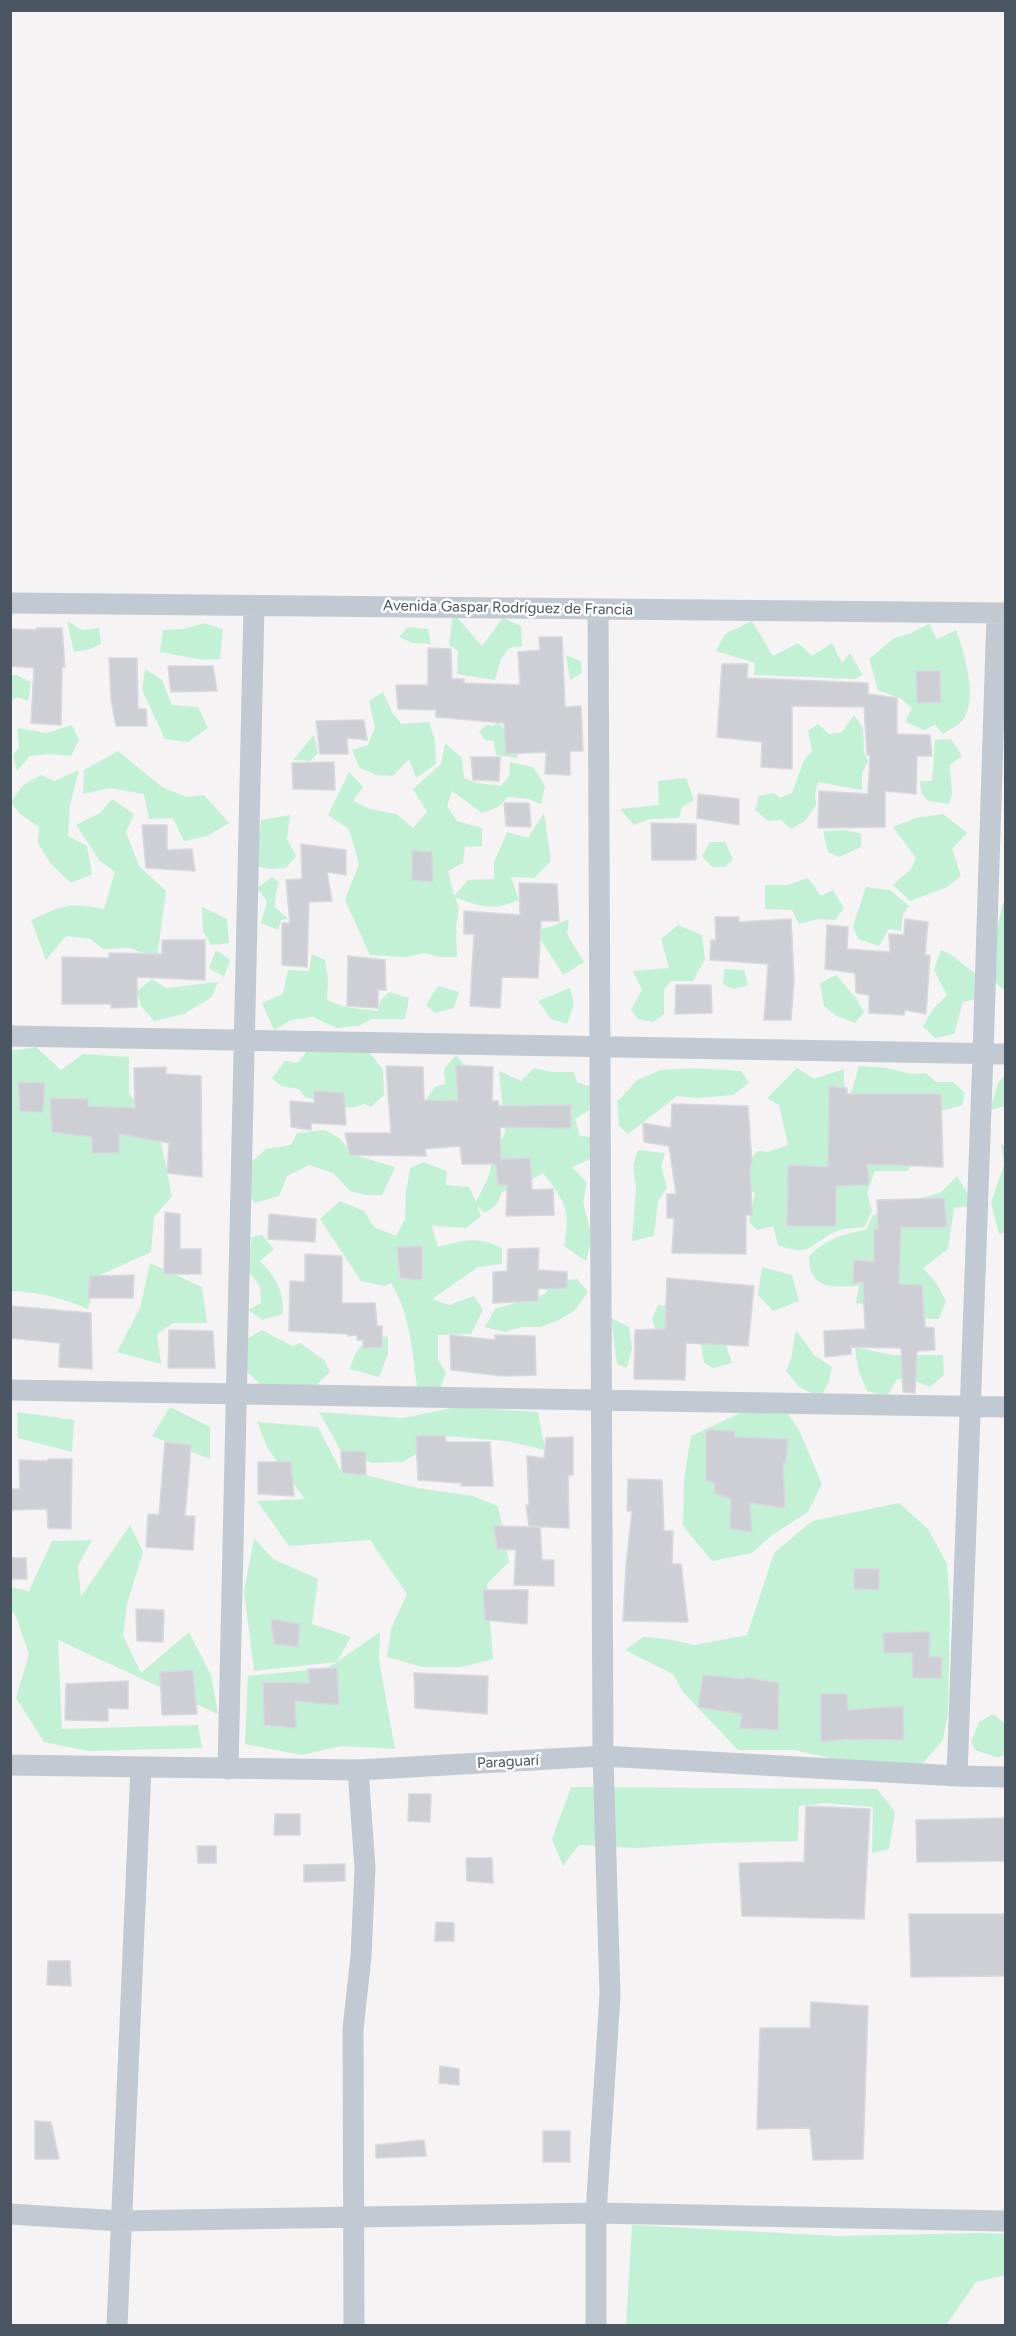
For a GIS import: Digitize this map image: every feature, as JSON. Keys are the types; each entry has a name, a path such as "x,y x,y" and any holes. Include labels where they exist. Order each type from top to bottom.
{"street":[{"name":"Avenida Gaspar Rodríguez de Francia","path":"10,603 1001,613"},
{"path":"228,1769 254,606"},
{"path":"596,2325 596,2213 610,1995 603,1756 598,609"},
{"path":"957,1776 1001,613"},
{"path":"10,1035 1005,1054"},
{"path":"10,1390 1005,1407"},
{"name":"Paraguarí","path":"10,1765 358,1770 603,1756 1005,1777"},
{"path":"117,2325 141,1767"},
{"path":"354,2325 353,2029 361,1956 365,1868 358,1770"},
{"path":"10,2214 120,2221 596,2213 1005,2221"}],"green space":[{"path":"453,613 482,646 503,618 521,626 522,646 509,648 501,659 495,680 457,674 458,651 449,645"},
{"path":"67,621 82,630 99,628 101,644 74,652"},
{"path":"752,621 773,656 798,643 812,656 832,643 842,663 850,653 863,675 855,679 754,675 755,663 716,651 725,634"},
{"path":"204,623 223,629 220,659 203,660 160,652 163,630 184,629"},
{"path":"929,624 937,639 956,630 963,651 970,689 967,712 962,721 943,734 935,725 924,730 905,722 912,708 900,698 878,690 869,659 894,638"},
{"path":"408,627 428,629 431,644 413,643 399,637"},
{"path":"566,655 581,661 582,673 570,680"},
{"path":"145,669 162,680 172,705 198,707 208,728 188,742 165,739 142,690"},
{"path":"11,675 31,682 28,701 17,697 11,701"},
{"path":"383,692 392,712 401,724 429,722 435,740 436,764 416,778 409,759 393,776 376,775 359,767 352,750 368,745 375,727 369,701"},
{"path":"854,715 863,728 864,751 868,761 862,773 862,790 818,782 815,794 816,805 805,821 791,829 781,820 768,821 755,810 759,796 774,793 780,798 792,793 804,760 812,751 808,731 818,724 829,734 842,732"},
{"path":"497,720 519,749 517,758 496,755 494,741 485,740 479,731 487,725 494,726"},
{"path":"72,725 79,740 71,756 51,754 30,756 17,771 13,755 19,748 17,728 47,733"},
{"path":"314,735 318,753 310,761 293,760"},
{"path":"951,739 962,756 950,765 952,794 949,804 928,801 921,792 920,781 932,781 935,740"},
{"path":"445,743 462,758 464,778 478,783 501,786 509,776 510,762 533,767 545,786 541,804 528,799 508,797 498,807 482,813 452,791 447,806 457,821 482,828 482,846 465,847 463,863 448,871 454,896 468,880 494,879 494,862 507,832 528,838 544,813 551,861 534,878 511,877 519,900 494,907 455,897 459,909 456,926 457,957 440,957 425,953 406,957 370,955 345,900 359,864 349,829 328,815 349,772 363,787 353,801 370,809 396,814 413,828 427,812 413,789 441,764"},
{"path":"118,751 162,787 186,797 204,795 229,823 207,836 184,841 173,818 149,819 144,794 110,788 83,794 84,770"},
{"path":"79,770 70,805 68,836 87,846 92,874 71,883 50,863 38,843 39,827 20,814 11,802 23,785 41,775 54,781"},
{"path":"686,778 694,800 682,807 679,818 650,819 634,825 620,809 659,805 658,781"},
{"path":"112,799 134,814 126,832 139,866 166,891 157,959 130,948 103,949 91,939 66,936 46,960 31,920 67,906 104,909 115,872 100,861 76,825 100,813"},
{"path":"943,814 967,833 952,849 961,876 947,887 910,901 893,885 911,869 916,858 893,827 916,818"},
{"path":"290,815 287,839 296,856 286,868 272,869 255,866 261,820"},
{"path":"846,830 861,834 861,847 839,857 828,852 823,831"},
{"path":"710,842 725,842 733,859 725,867 712,867 702,856"},
{"path":"272,877 279,882 275,907 288,919 281,920 278,930 261,923 267,901 257,888"},
{"path":"808,878 821,896 833,890 844,908 835,920 818,919 799,924 792,910 765,909 765,885 787,885"},
{"path":"866,887 890,890 909,906 903,914 901,931 889,929 879,946 858,939 853,926"},
{"path":"1003,903 1005,903 1005,990 990,979 994,940"},
{"path":"202,907 227,919 229,943 211,945 203,931"},
{"path":"569,919 567,934 584,962 563,975 536,930"},
{"path":"678,925 702,935 705,959 693,981 671,981 664,990 664,1014 653,1022 638,1019 631,1010 642,990 633,971 669,968 661,939"},
{"path":"216,950 230,960 224,977 209,968"},
{"path":"941,950 978,975 980,998 963,1002 954,1034 935,1038 923,1026 933,1009 947,995 934,970"},
{"path":"312,954 325,960 328,979 327,1000 345,1007 378,1011 381,1000 389,992 409,998 405,1019 372,1019 358,1026 336,1028 313,1017 291,1020 274,1030 262,1003 283,994 288,970 309,971"},
{"path":"724,969 744,970 748,985 733,989 723,984"},
{"path":"836,975 856,998 864,1012 855,1023 837,1016 824,1006 820,983"},
{"path":"152,979 166,988 218,982 212,997 184,1014 154,1021 141,1006 137,991"},
{"path":"438,986 459,992 454,1008 435,1013 426,1005"},
{"path":"570,988 574,1004 567,1024 551,1019 538,1001"},
{"path":"36,1047 61,1070 83,1054 129,1057 129,1093 161,1142 172,1196 154,1217 151,1252 98,1276 88,1309 50,1296 11,1291 10,1051"},
{"path":"309,1048 366,1048 383,1070 384,1095 371,1107 364,1104 352,1108 305,1097 299,1089 281,1086 272,1078 285,1061 298,1063"},
{"path":"456,1055 467,1075 468,1099 465,1115 424,1103 435,1087 445,1084 444,1069"},
{"path":"859,1066 887,1068 911,1074 926,1073 936,1082 953,1082 964,1092 963,1105 945,1110 856,1108 851,1093"},
{"path":"534,1068 552,1072 574,1072 577,1082 591,1087 589,1110 575,1119 580,1136 592,1137 592,1158 572,1167 587,1183 583,1202 592,1238 586,1261 564,1246 567,1223 564,1206 557,1191 543,1173 518,1188 503,1191 496,1205 485,1213 477,1206 481,1216 466,1228 432,1226 438,1247 470,1240 502,1248 502,1264 478,1267 432,1299 449,1305 474,1296 483,1310 471,1334 438,1335 438,1360 446,1373 438,1394 417,1386 406,1320 391,1283 384,1286 361,1281 320,1219 340,1201 364,1211 374,1227 396,1236 405,1219 410,1168 423,1162 447,1171 446,1185 469,1187 476,1202 488,1178 494,1154 505,1133 499,1071 521,1081"},
{"path":"695,1068 741,1071 749,1083 733,1095 698,1098 677,1096 628,1134 619,1126 617,1102 637,1080 661,1070"},
{"path":"797,1068 814,1079 844,1069 844,1084 856,1112 919,1157 907,1171 875,1171 867,1193 872,1211 864,1227 840,1230 806,1249 799,1250 778,1245 773,1226 757,1230 749,1222 755,1193 728,1180 758,1151 768,1152 788,1145 779,1105 767,1098"},
{"path":"1005,1075 1005,1106 990,1110 998,1083"},
{"path":"325,1130 339,1138 354,1155 395,1167 382,1195 365,1195 350,1191 333,1173 309,1165 287,1176 279,1196 254,1203 247,1189 249,1164 266,1149 291,1145 297,1133"},
{"path":"1001,1144 1006,1148 1006,1232 999,1234 991,1203 1004,1165"},
{"path":"638,1150 665,1153 661,1166 667,1188 658,1201 654,1236 632,1241 636,1187 633,1165"},
{"path":"957,1176 968,1194 969,1206 954,1208 948,1249 923,1268 936,1283 946,1301 939,1319 908,1316 856,1303 859,1286 831,1286 818,1281 813,1275 809,1256 822,1245 842,1236 866,1230 873,1215 941,1192"},
{"path":"262,1235 274,1249 260,1261 278,1285 283,1314 262,1320 248,1310 261,1303 260,1286 247,1270 252,1237"},
{"path":"150,1263 202,1287 207,1323 173,1323 157,1334 161,1364 117,1352 140,1308"},
{"path":"762,1267 792,1275 799,1301 773,1311 758,1295"},
{"path":"577,1279 588,1292 574,1311 557,1321 540,1327 521,1327 505,1332 485,1327 495,1309 545,1294 552,1283"},
{"path":"658,1305 674,1306 685,1312 660,1342 652,1319"},
{"path":"611,1318 629,1327 632,1348 627,1368 617,1364"},
{"path":"262,1330 292,1346 300,1343 324,1360 330,1372 311,1390 268,1391 247,1372 247,1339"},
{"path":"796,1330 814,1355 832,1367 829,1382 820,1397 799,1387 786,1371 791,1359"},
{"path":"388,1336 388,1354 379,1377 350,1369 355,1354 362,1345 373,1339"},
{"path":"724,1339 732,1363 713,1368 704,1363 701,1344"},
{"path":"855,1347 892,1355 943,1355 944,1375 930,1387 908,1378 897,1379 887,1396 867,1391 858,1369"},
{"path":"170,1407 210,1427 210,1459 152,1436"},
{"path":"457,1407 538,1412 545,1450 507,1441 446,1436 403,1462 372,1463 341,1451 319,1412 403,1418"},
{"path":"745,1411 788,1414 799,1430 822,1484 808,1512 772,1535 752,1553 712,1561 683,1526 684,1480 691,1436"},
{"path":"17,1412 74,1420 72,1452 18,1438"},
{"path":"257,1422 318,1427 342,1473 366,1475 417,1488 473,1496 498,1506 509,1562 487,1584 493,1659 461,1667 422,1667 387,1657 391,1629 407,1594 370,1540 289,1546 257,1501 305,1499 268,1449"},
{"path":"899,1503 928,1529 947,1564 950,1605 948,1713 943,1740 923,1763 885,1766 838,1760 794,1750 738,1750 683,1692 673,1674 625,1650 643,1637 695,1645 747,1635 774,1553 812,1521"},
{"path":"130,1525 143,1552 127,1604 123,1635 141,1673 189,1632 211,1675 218,1714 58,1640 62,1729 198,1725 202,1748 88,1751 44,1742 16,1698 29,1654 15,1614 11,1611 10,1587 29,1591 52,1541 92,1540 78,1566 81,1597"},
{"path":"254,1538 273,1559 318,1579 312,1624 351,1637 337,1662 380,1632 379,1660 395,1749 340,1746 302,1755 245,1744 248,1676 327,1668 336,1662 254,1671 244,1592"},
{"path":"993,1714 1005,1724 1005,1753 999,1758 975,1750 971,1742 979,1722"},
{"path":"571,1787 877,1789 895,1812 889,1849 872,1853 873,1807 825,1803 799,1806 798,1841 636,1848 579,1845 563,1866 552,1839"},
{"path":"632,2225 837,2236 1005,2234 1005,2275 976,2282 946,2325 626,2325"}],"building":[{"path":"36,628 62,628 65,667 62,667 61,725 31,723 34,668 10,666 10,629 36,630"},
{"path":"539,637 562,637 565,707 581,706 583,751 570,751 570,775 545,774 546,752 506,754 504,723 436,717 436,710 398,709 396,685 428,685 428,648 451,649 452,679 464,679 464,683 520,685 518,652 540,650"},
{"path":"109,658 137,658 138,709 146,709 147,726 116,726 111,699"},
{"path":"722,664 748,664 747,678 868,683 868,694 897,698 897,734 930,735 932,756 917,756 916,794 885,791 885,827 818,828 819,791 868,794 870,755 867,755 864,707 792,706 792,769 761,767 762,742 717,737"},
{"path":"168,666 213,666 217,691 171,692"},
{"path":"916,671 940,671 941,702 917,703"},
{"path":"364,720 367,740 347,738 348,754 320,754 316,721"},
{"path":"471,757 500,757 499,781 473,780"},
{"path":"334,762 335,790 293,789 292,763"},
{"path":"698,794 739,799 739,825 697,818"},
{"path":"504,803 529,803 531,827 506,826"},
{"path":"651,823 696,824 696,860 652,860"},
{"path":"142,825 167,825 167,850 192,849 195,871 146,868"},
{"path":"301,844 346,850 346,875 327,872 332,901 309,902 307,967 282,965 282,923 290,923 286,880 302,879"},
{"path":"412,850 432,852 433,882 412,880"},
{"path":"519,883 557,884 559,921 541,921 538,978 502,977 500,1008 470,1006 474,934 464,934 464,911 520,915"},
{"path":"715,917 739,917 739,922 791,919 794,979 791,1020 764,1020 768,964 710,960 711,940 716,940"},
{"path":"905,919 928,922 925,955 930,955 926,1014 905,1010 904,1015 869,1013 869,995 856,993 855,973 825,969 827,925 848,927 847,949 890,952 889,934 904,935"},
{"path":"162,940 205,940 205,980 137,977 137,1007 111,1008 111,1004 62,1004 62,957 109,958 109,953 162,954"},
{"path":"348,956 385,960 386,990 378,990 378,1008 347,1006"},
{"path":"676,985 711,985 712,1013 675,1014"},
{"path":"456,1065 493,1067 492,1101 498,1101 499,1106 571,1105 571,1128 500,1127 501,1159 530,1158 532,1190 553,1189 554,1215 506,1216 507,1185 498,1185 496,1164 462,1164 460,1146 425,1149 426,1156 350,1155 345,1133 391,1133 386,1066 423,1067 424,1100 458,1101"},
{"path":"166,1067 166,1074 201,1076 202,1177 167,1173 169,1143 119,1134 119,1153 92,1153 92,1137 52,1132 50,1098 88,1099 88,1106 135,1108 134,1068"},
{"path":"18,1082 45,1083 43,1112 20,1111"},
{"path":"829,1086 847,1088 847,1094 941,1094 943,1167 867,1164 869,1185 836,1186 836,1226 787,1226 788,1165 828,1167"},
{"path":"314,1091 344,1093 346,1125 311,1123 311,1130 291,1127 290,1101 314,1103"},
{"path":"672,1104 748,1106 752,1165 750,1165 752,1215 746,1215 746,1254 672,1253 674,1218 667,1218 667,1194 676,1194 669,1146 644,1142 643,1123 671,1128"},
{"path":"944,1198 947,1227 901,1227 899,1284 922,1285 925,1327 934,1328 935,1350 917,1351 915,1393 903,1392 901,1348 851,1347 851,1354 825,1357 824,1331 865,1329 863,1282 853,1283 854,1260 874,1262 874,1229 878,1229 877,1200"},
{"path":"165,1212 180,1214 180,1249 201,1249 201,1274 164,1274"},
{"path":"269,1214 316,1219 315,1242 268,1239"},
{"path":"422,1246 422,1280 400,1278 397,1247"},
{"path":"539,1248 538,1270 567,1272 567,1288 538,1289 538,1301 493,1303 493,1272 507,1271 508,1249"},
{"path":"305,1254 342,1256 342,1303 375,1303 377,1326 382,1326 382,1347 363,1348 363,1340 357,1340 357,1335 289,1331 290,1281 305,1282"},
{"path":"134,1275 133,1298 88,1298 90,1276"},
{"path":"667,1278 754,1286 748,1346 686,1343 685,1380 634,1379 635,1330 665,1329"},
{"path":"10,1306 91,1313 92,1369 59,1367 60,1343 10,1338"},
{"path":"169,1330 213,1331 215,1368 168,1368"},
{"path":"450,1335 495,1340 495,1335 535,1336 536,1375 502,1376 451,1370"},
{"path":"706,1430 735,1431 735,1437 788,1439 786,1463 783,1463 785,1508 750,1503 752,1532 730,1529 731,1499 714,1493 715,1483 706,1481"},
{"path":"416,1436 445,1436 446,1442 490,1442 493,1486 461,1486 461,1483 418,1480"},
{"path":"573,1437 573,1475 568,1475 569,1528 529,1526 526,1505 529,1505 527,1456 544,1458 546,1438"},
{"path":"165,1442 191,1445 185,1516 195,1516 193,1550 146,1547 148,1514 159,1515"},
{"path":"341,1451 365,1452 366,1475 342,1473"},
{"path":"48,1459 72,1459 71,1529 48,1528 47,1509 10,1510 10,1489 20,1489 19,1460 48,1461"},
{"path":"258,1462 291,1462 294,1496 258,1494"},
{"path":"628,1479 662,1480 664,1531 673,1531 672,1564 681,1564 688,1622 623,1621 632,1511 627,1511"},
{"path":"494,1526 540,1527 542,1560 554,1560 554,1586 514,1585 516,1550 497,1549"},
{"path":"10,1558 26,1558 27,1579 10,1579"},
{"path":"854,1569 879,1569 879,1590 854,1589"},
{"path":"483,1590 528,1590 527,1624 485,1620"},
{"path":"136,1609 164,1610 163,1642 137,1641"},
{"path":"271,1619 300,1624 298,1647 274,1644"},
{"path":"930,1632 929,1657 942,1657 941,1678 913,1678 912,1653 884,1653 883,1633"},
{"path":"337,1668 339,1705 295,1701 296,1728 264,1725 263,1682 309,1683 308,1669"},
{"path":"193,1670 197,1714 162,1715 160,1672"},
{"path":"414,1673 488,1676 487,1714 415,1708"},
{"path":"703,1675 745,1679 745,1677 779,1683 778,1730 740,1728 742,1714 698,1707"},
{"path":"128,1681 128,1709 108,1708 108,1721 65,1720 66,1684"},
{"path":"821,1694 847,1694 848,1710 903,1706 904,1740 848,1739 821,1742"},
{"path":"409,1794 431,1794 430,1822 408,1821"},
{"path":"806,1806 870,1809 864,1919 742,1916 739,1863 804,1862"},
{"path":"275,1814 300,1814 300,1835 274,1835"},
{"path":"1005,1818 1005,1861 917,1862 916,1820"},
{"path":"197,1846 216,1846 216,1863 198,1863"},
{"path":"466,1858 492,1858 493,1883 467,1881"},
{"path":"345,1864 345,1881 304,1882 304,1865"},
{"path":"909,1914 1005,1914 1005,1976 911,1977"},
{"path":"436,1922 454,1923 454,1941 435,1941"},
{"path":"48,1961 70,1961 71,1986 47,1985"},
{"path":"811,2002 868,2006 863,2159 813,2160 810,2128 757,2129 760,2028 810,2028"},
{"path":"440,2066 459,2069 459,2085 439,2083"},
{"path":"35,2121 51,2122 59,2159 35,2159"},
{"path":"543,2131 570,2131 570,2162 543,2162"},
{"path":"424,2140 426,2156 376,2158 376,2145"}]}
